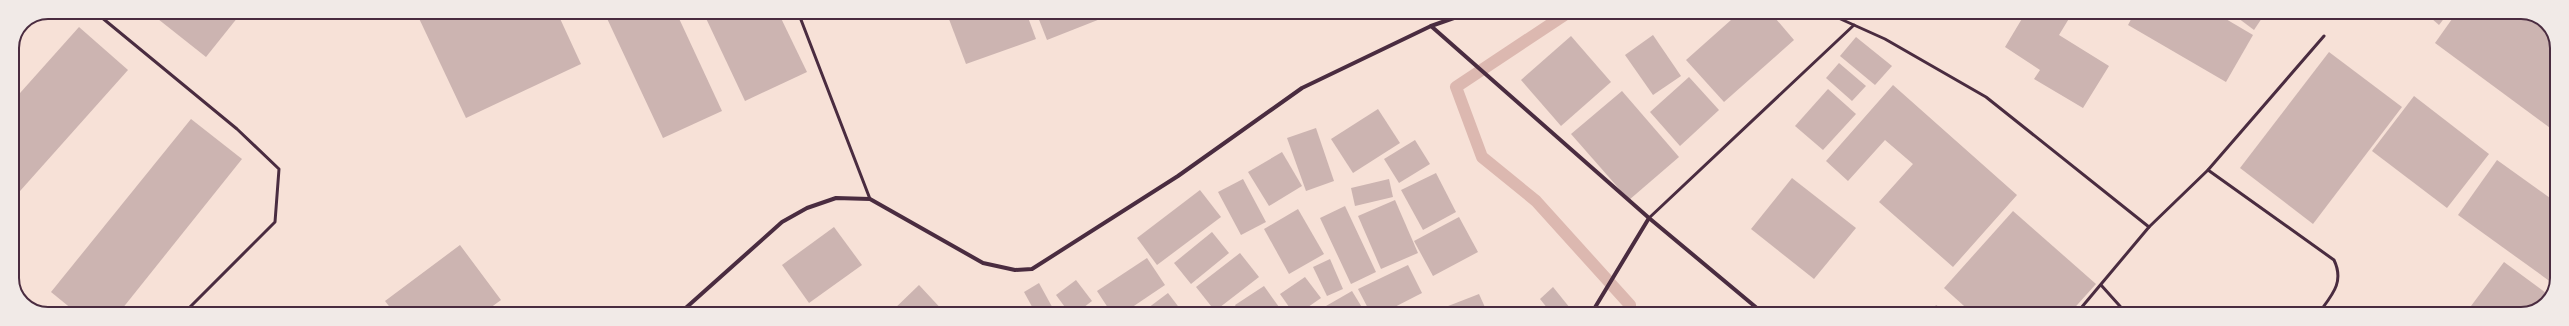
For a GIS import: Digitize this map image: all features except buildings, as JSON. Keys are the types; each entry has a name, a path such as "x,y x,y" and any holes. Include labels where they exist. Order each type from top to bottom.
{"street":[{"path":"687,307 782,222 807,208 836,198 870,199 983,263 1015,270 1032,269 1178,176 1302,88 1431,26 1451,19"},
{"path":"1431,26 1649,218 1756,307"},
{"path":"1595,307 1649,218"}],"lane":[{"path":"103,19 237,129 279,169 275,222 189,307"},
{"path":"801,19 870,199"},
{"path":"1841,19 1885,39 1986,97 2148,227"},
{"path":"1649,218 1854,25"},
{"path":"2082,307 2148,227 2208,170 2324,36"},
{"path":"2208,170 2334,260 2339,271 2336,291 2323,307"},
{"path":"2101,285 2121,307"}],"waterway":[{"path":"1558,19 1456,87 1482,157 1536,201 1630,305 1629,307"}]}
